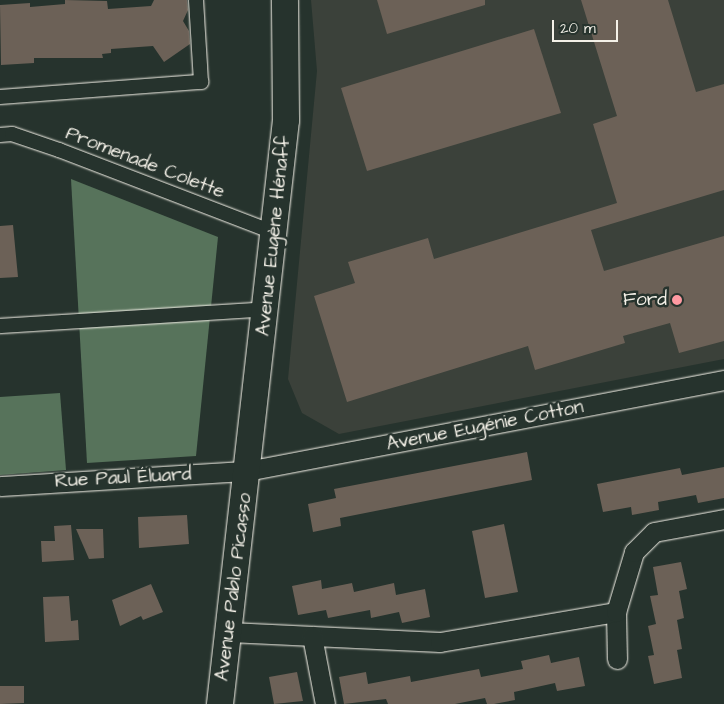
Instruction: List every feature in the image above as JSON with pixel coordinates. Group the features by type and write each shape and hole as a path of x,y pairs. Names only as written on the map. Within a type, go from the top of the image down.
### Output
{"main road":[{"name":"Avenue Eugène Hénaff","path":"247,471 267,308 286,120 285,0"},
{"name":"Avenue Pablo Picasso","path":"220,704 247,471"}],"street":[{"path":"0,97 201,82 196,0"},
{"name":"Promenade Colette","path":"4,133 275,232"},
{"path":"0,326 267,308"},
{"name":"Avenue Eugénie Cotton","path":"247,471 724,380"},
{"name":"Rue Paul Éluard","path":"0,486 247,471"},
{"path":"617,659 616,612 634,552 654,532 724,519"},
{"path":"229,632 440,642 616,612"},
{"path":"312,636 325,704"}],"shaded area":[{"path":"311,0 724,0 724,359 339,434 302,413 288,379 317,71"}],"green space":[{"path":"71,179 218,237 196,456 87,463"},
{"path":"60,393 66,470 0,475 0,397"}],"building":[{"path":"65,0 107,1 108,9 151,6 154,0 187,0 188,10 183,21 189,31 190,44 164,62 153,46 111,49 111,53 102,54 103,58 34,58 34,63 1,65 0,5 30,3 30,7 65,4"},
{"path":"377,0 485,0 485,5 387,34"},
{"path":"581,0 668,0 696,92 724,84 724,190 591,230 604,271 724,236 724,341 679,353 670,323 623,336 625,343 535,370 528,346 347,402 314,296 355,283 348,262 428,238 434,259 617,203 593,124 617,116"},
{"path":"534,29 561,113 367,171 341,88"},
{"path":"13,225 18,277 0,278 0,226"},
{"path":"527,452 532,480 340,518 341,526 313,532 308,504 336,498 334,489"},
{"path":"724,467 724,498 698,503 696,495 658,502 659,510 632,515 631,507 603,512 597,484 680,468 682,475"},
{"path":"187,515 189,544 139,548 138,517"},
{"path":"504,524 518,592 485,598 472,531"},
{"path":"71,525 74,560 42,562 41,541 55,541 54,526"},
{"path":"76,529 103,529 104,558 89,559"},
{"path":"681,562 687,589 679,591 684,618 677,620 682,649 677,650 682,678 654,684 648,656 654,655 648,626 656,624 650,596 658,595 653,567"},
{"path":"321,580 322,589 352,583 354,592 394,583 396,595 425,589 430,617 402,623 399,612 371,618 370,610 328,618 326,610 298,615 292,586"},
{"path":"151,584 163,612 143,620 141,616 120,626 112,600"},
{"path":"69,596 71,621 78,620 79,640 45,642 43,597"},
{"path":"549,655 551,663 579,657 585,686 557,691 555,683 514,692 515,700 494,704 487,704 485,698 455,704 388,704 386,699 344,704 339,677 366,672 368,684 410,676 411,682 479,669 481,677 523,669 521,661"},
{"path":"297,672 303,701 274,704 269,677"},
{"path":"0,686 24,686 24,703 0,704"}],"place":[{"name":"Ford","path":"677,300"}]}
